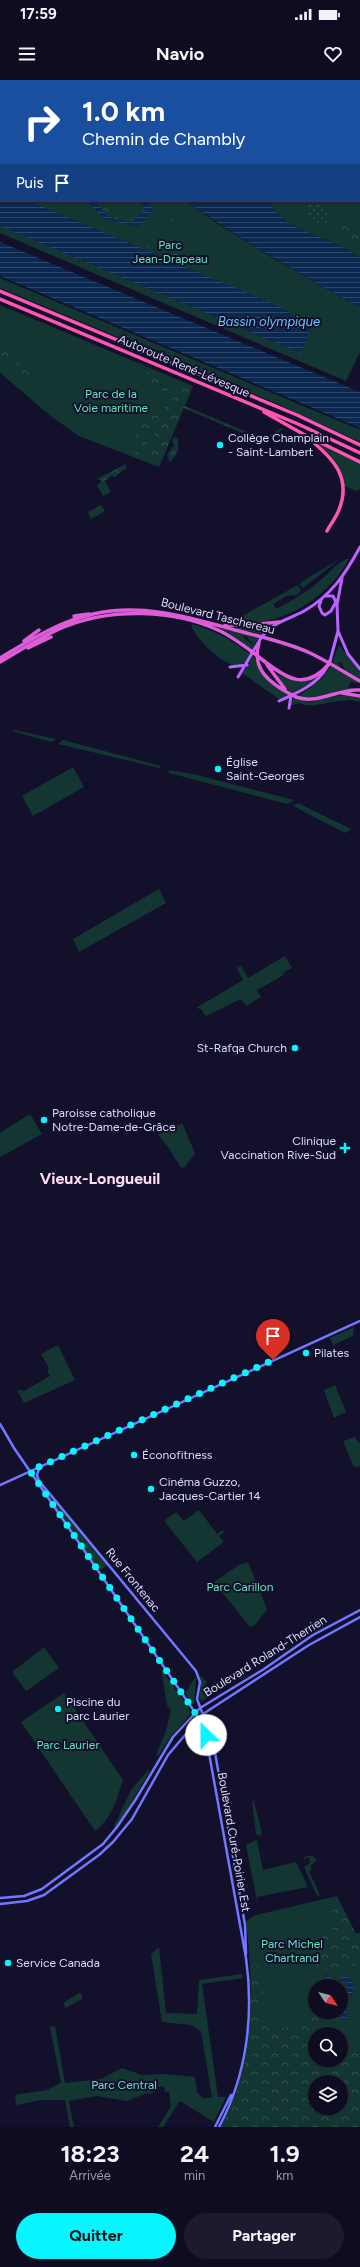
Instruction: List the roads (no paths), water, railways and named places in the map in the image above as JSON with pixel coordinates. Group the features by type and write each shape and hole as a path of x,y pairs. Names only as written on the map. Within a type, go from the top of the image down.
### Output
{"highway":[{"name":"Autoroute René-Lévesque","path":"0,291 292,413 360,445"},
{"name":"Autoroute René-Lévesque","path":"0,299 253,405 360,453"},
{"path":"253,405 303,434 360,462"},
{"path":"303,434 328,454 341,476 342,492 340,505 327,531"},
{"name":"Boulevard Taschereau","path":"0,662 56,626 92,614 141,610 218,624 298,648 360,682"},
{"path":"74,616 83,613 92,614"},
{"name":"Boulevard Taschereau","path":"0,658 63,627 98,617 143,614 185,620 220,631 264,661 291,695 296,697 314,700 348,690 360,690"},
{"path":"218,624 249,626 279,622"},
{"path":"19,649 39,630"},
{"path":"19,649 51,637"},
{"path":"259,643 257,659 262,672 274,684 291,695"},
{"path":"264,661 284,676 298,680 316,675 329,664"},
{"path":"341,693 360,696"}],"main road":[{"path":"239,676 264,634 279,622 304,611 325,596 342,578 360,547"},
{"path":"279,701 315,682 329,664 338,631 337,604 342,578"},
{"path":"325,596 333,595 337,604"},
{"path":"321,599 319,608 324,615 331,611 337,604"},
{"path":"338,631 347,651 360,669"},
{"path":"230,667 246,665"},
{"path":"289,708 291,695"},
{"path":"0,1485 360,1321"},
{"path":"0,1424 30,1471"},
{"path":"39,1481 37,1476 41,1466"},
{"name":"Rue Frontenac","path":"30,1471 196,1671 200,1682 197,1699 200,1708"},
{"name":"Boulevard Curé-Poirier Est","path":"30,1471 195,1712 205,1730 246,1958 250,1992 249,2023 244,2056 234,2091 219,2127"},
{"name":"Boulevard Roland-Therrien","path":"0,1898 24,1896 42,1889 103,1844 117,1827 136,1799 163,1750 181,1726 195,1712 264,1669 313,1635 360,1610"},
{"name":"Boulevard Roland-Therrien","path":"0,1904 27,1901 44,1895 106,1849 134,1816 168,1755 203,1714 309,1645 360,1618"},
{"name":"Boulevard Curé-Poirier Est","path":"200,1708 213,1741 225,1806 246,1936 246,1958"},
{"name":"Boulevard Curé-Poirier Est","path":"215,2127 234,2091"}],"water":[{"name":"Bassin olympique","path":"0,202 31,202 269,302 289,311 288,313 313,323 300,353 0,226"},
{"path":"88,202 96,202 109,217 130,223 145,210 140,202 147,202 153,208 150,215 137,227 104,219"},
{"path":"187,202 269,202 289,223 332,242 360,257 360,308 294,270 207,216"},
{"path":"0,242 360,392 360,428 0,276"},
{"path":"325,1973 333,1979 327,1979 323,1975"},
{"path":"344,1975 347,1975 354,1984 352,1997 348,1995 348,1979 340,1979"}],"place":[{"name":"Collège Champlain - Saint-Lambert","path":"220,445"},
{"name":"Église Saint-Georges","path":"218,769"},
{"name":"St-Rafqa Church","path":"295,1048"},
{"name":"Paroisse catholique Notre-Dame-de-Grâce","path":"44,1120"},
{"name":"Clinique Vaccination Rive-Sud","path":"345,1148"},
{"name":"Pilates","path":"306,1353"},
{"name":"Éconofitness","path":"134,1455"},
{"name":"Cinéma Guzzo, Jacques-Cartier 14","path":"151,1489"},
{"name":"Piscine du parc Laurier","path":"58,1709"},
{"name":"Service Canada","path":"8,1963"}],"district":[{"name":"Vieux-Longueuil","path":"100,1178"}],"park label":[{"name":"Parc Jean-Drapeau","path":"170,252"},
{"name":"Parc de la Voie maritime","path":"111,401"},
{"name":"Parc Carillon","path":"240,1587"},
{"name":"Parc Laurier","path":"68,1745"},
{"name":"Parc Michel Chartrand","path":"292,1951"},
{"name":"Parc Central","path":"124,2085"}]}
